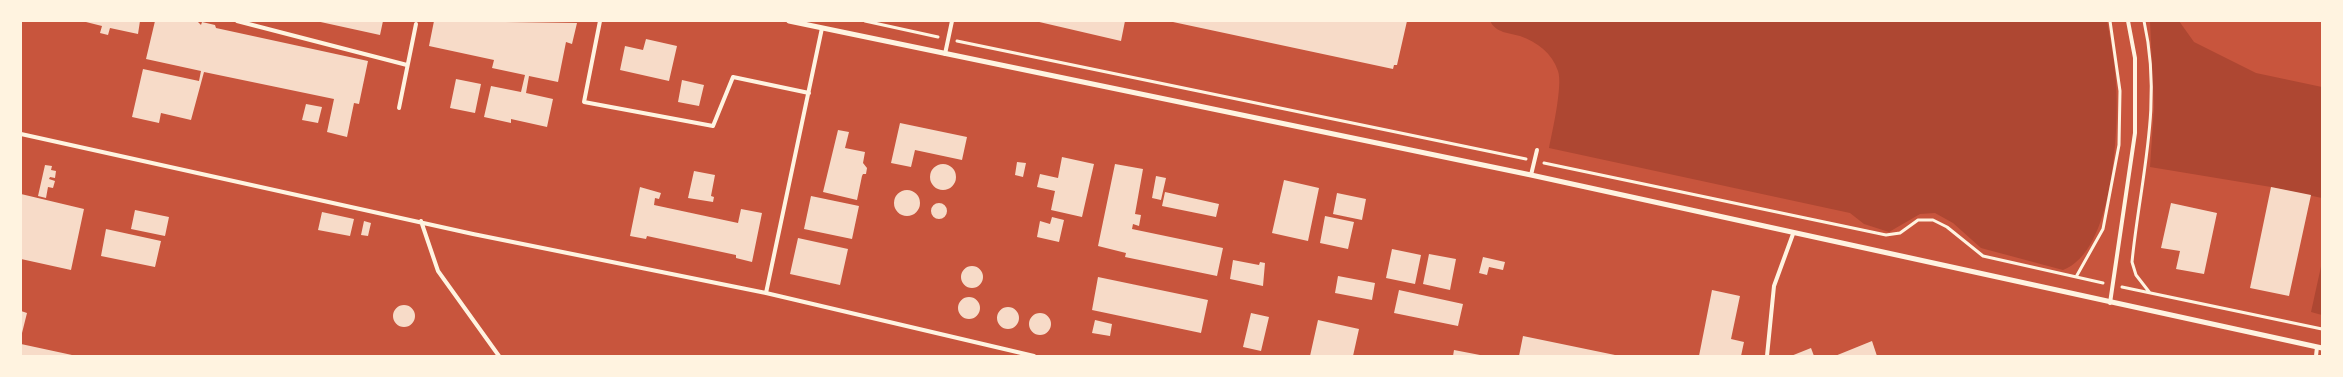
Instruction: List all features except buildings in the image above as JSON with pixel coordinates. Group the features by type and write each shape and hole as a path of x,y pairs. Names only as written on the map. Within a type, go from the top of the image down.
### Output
{"street":[{"path":"790,21 1531,175 1793,234 2320,348"}],"lane":[{"path":"237,21 408,64"},
{"path":"600,21 584,102 713,126 734,77 810,93"},
{"path":"945,54 952,21"},
{"path":"2110,303 2135,133 2135,58 2128,21"},
{"path":"399,108 416,24"},
{"path":"766,293 810,93 822,28"},
{"path":"21,134 421,221 766,293 1034,356"},
{"path":"1531,175 1537,150"},
{"path":"421,221 438,271 499,356"},
{"path":"1767,356 1774,286 1793,234"},
{"path":"2316,356 2320,348"}],"path":[{"path":"865,21 1886,235 1900,233 1918,220 1933,220 1947,227 1983,256 2322,329"},
{"path":"2076,277 2103,229 2119,145 2120,91 2110,21"},
{"path":"2144,21 2150,70 2150,142 2132,262 2136,275 2150,293"}],"shaded area":[{"path":"1490,21 2107,21 2115,69 2117,105 2114,159 2103,216 2093,240 2080,259 2063,270 1981,248 1953,223 1935,213 1920,214 1889,232 1864,224 1850,213 1549,148 1559,87 1558,71 1552,59 1538,45 1520,36 1499,30"},
{"path":"2150,21 2179,21 2194,42 2256,73 2322,87 2322,198 2271,187 2150,167 2154,107"},
{"path":"2322,262 2322,315 2311,312"}]}
